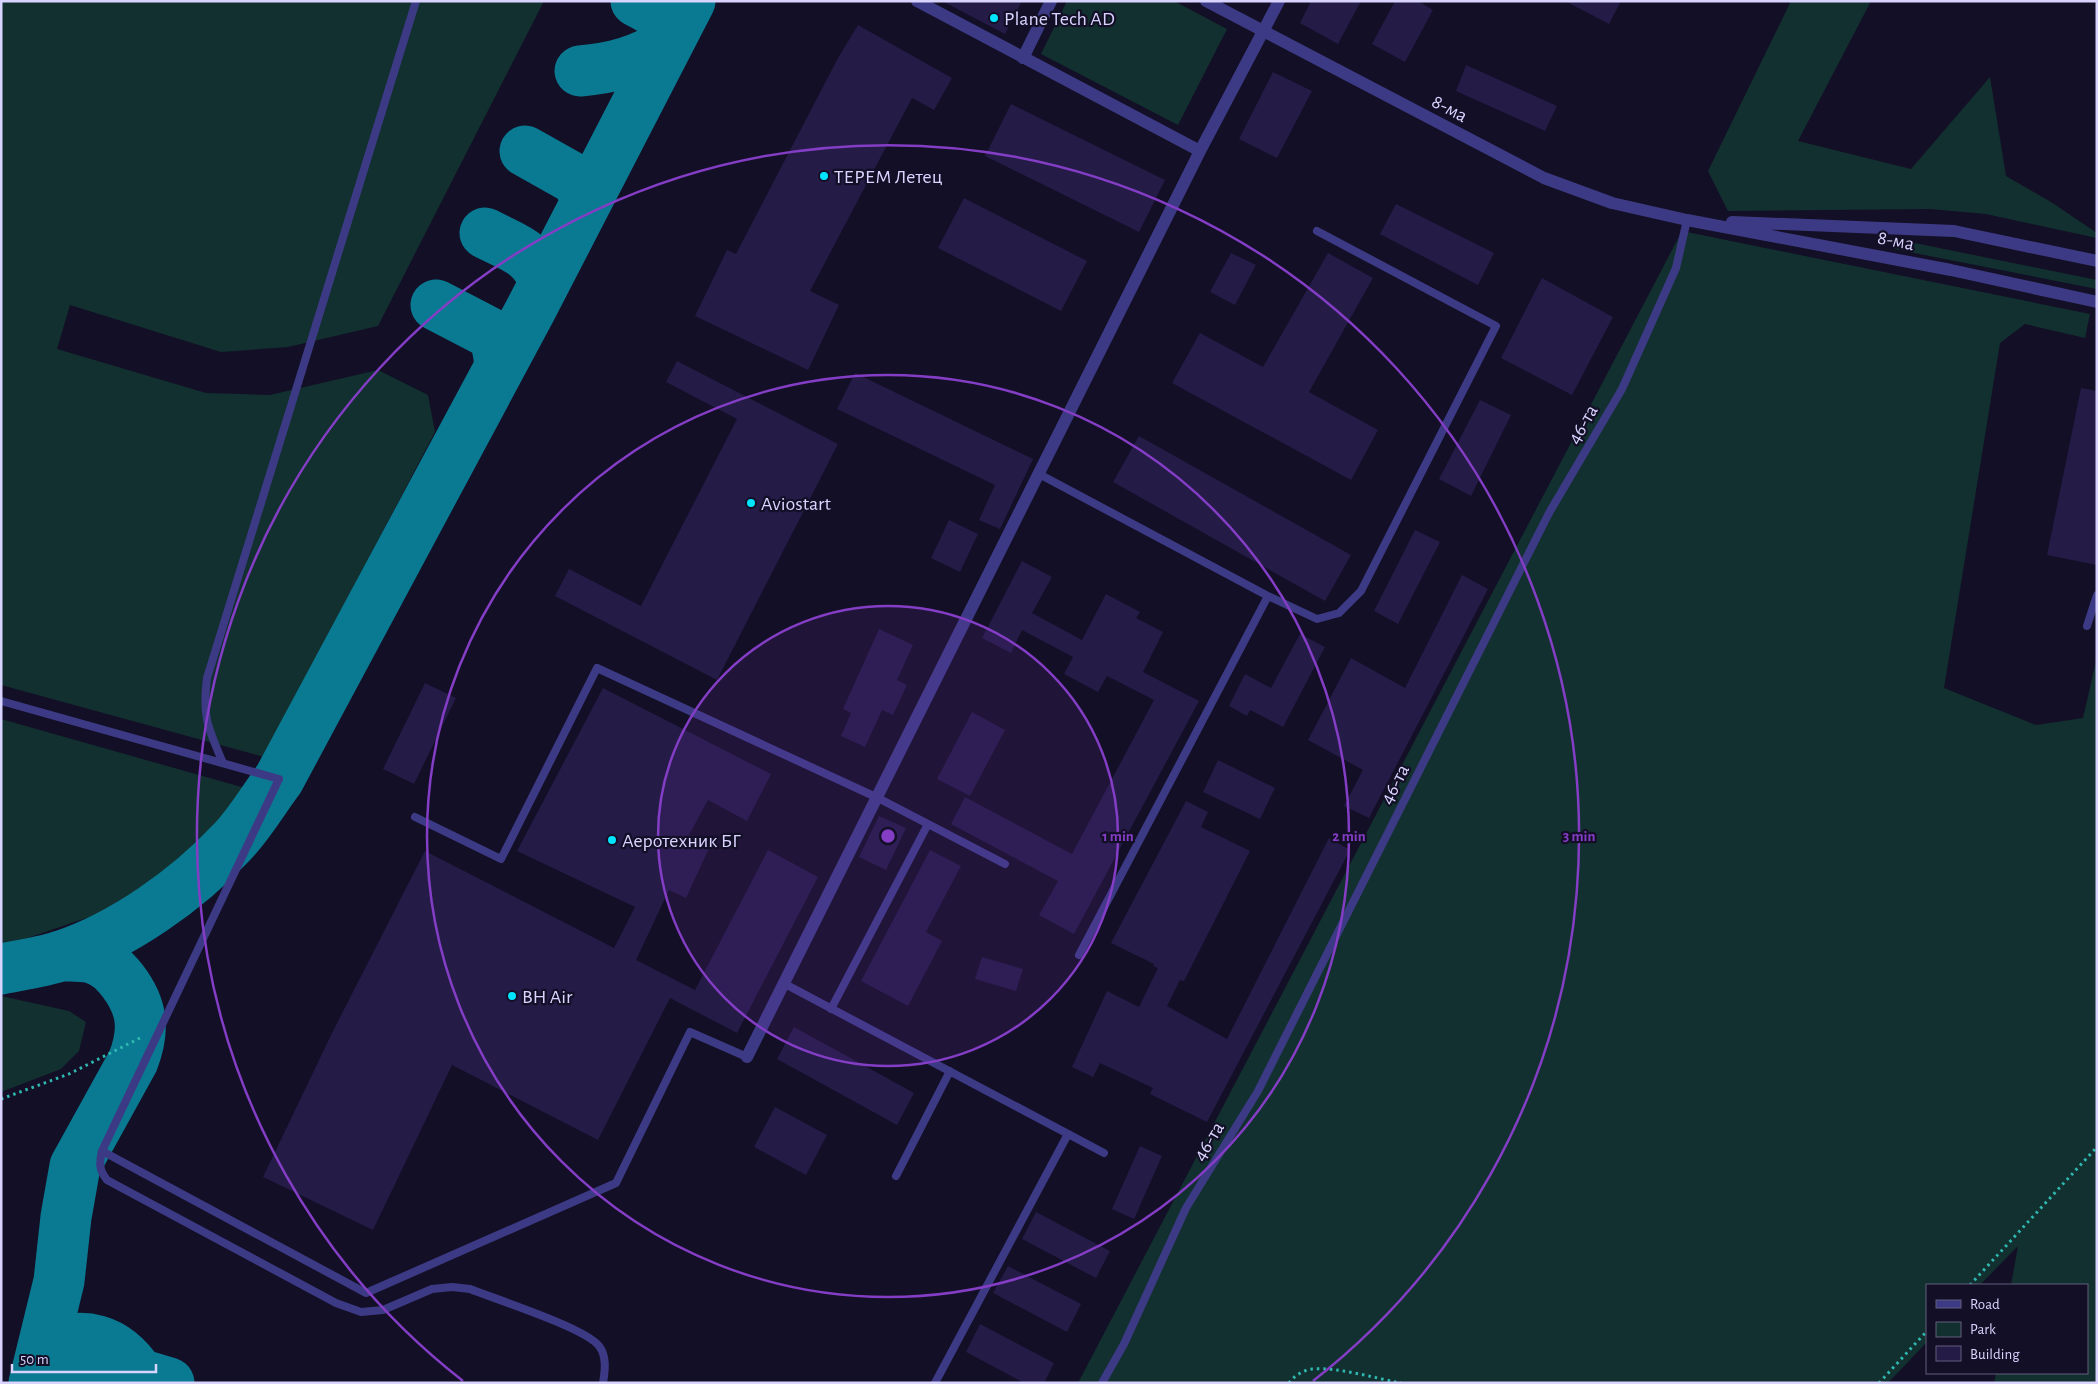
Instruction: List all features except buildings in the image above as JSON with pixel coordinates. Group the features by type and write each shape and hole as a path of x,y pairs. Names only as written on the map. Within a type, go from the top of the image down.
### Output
{"street":[{"path":"917,1 1200,151"},
{"path":"1023,58 1051,1"},
{"name":"8-ма","path":"1206,1 1544,178 1612,203 1687,220 1951,270 2097,302"},
{"path":"747,1057 1200,151 1279,1"},
{"name":"8-ма","path":"1687,220 1954,231 2097,261"}],"lane":[{"path":"223,763 207,724 204,702 207,678 416,1"},
{"name":"46-та","path":"1102,1383 1124,1344 1186,1208 1258,1090 1549,513 1622,389 1676,268 1687,220"},
{"path":"1039,474 1268,596 1317,619 1339,613 1361,591 1496,326 1317,232"},
{"path":"2087,626 2097,595"},
{"path":"1078,955 1268,596"},
{"path":"415,816 501,860 597,668 878,798 1005,864"},
{"path":"1,701 279,779 102,1150 99,1161 100,1172 107,1180 336,1304 361,1312 382,1310 432,1289 452,1287 470,1289 583,1333 599,1346 606,1366 603,1383"},
{"path":"831,1009 928,824"},
{"path":"785,984 1104,1153"},
{"path":"102,1150 366,1293 616,1183 690,1032 747,1057"},
{"path":"896,1176 950,1071"},
{"path":"935,1383 1068,1134"}],"path":[{"path":"1,1099 69,1074 140,1038"},
{"path":"1971,1284 2097,1147"},
{"path":"1879,1383 1926,1332"},
{"path":"1289,1383 1294,1376 1310,1369 1332,1370 1401,1383"}],"green space":[{"path":"1,1 544,1 378,326 288,347 221,352 70,305 57,349 206,393 270,395 378,370 428,395 435,432 264,757 1,685"},
{"path":"1067,1 1174,1 1227,29 1178,125 1041,54"},
{"path":"1791,1 1871,1 1798,141 1911,169 1990,77 2006,176 2051,202 2097,233 2097,238 1986,214 1930,209 1728,211 1708,171"},
{"path":"1682,231 2090,314 2085,338 2025,324 2000,343 1944,688 2036,725 2083,718 2097,657 2097,1383 1994,1383 1996,1374 2088,1374 2088,1284 2011,1284 2018,1246 1981,1284 1926,1284 1926,1343 1888,1383 1078,1383"},
{"path":"1895,239 2097,280 2097,289 1894,249"},
{"path":"1,719 245,788 228,813 161,876 101,913 1,947"},
{"path":"1,996 69,1011 86,1022 79,1051 61,1069 1,1092"}],"taxiway":[{"path":"580,71 626,63 647,55 668,43 668,34 664,21 656,12 636,1"},
{"path":"1,969 61,956 107,937 130,924 174,894 214,861 238,836 250,820 279,779 531,309 690,1"},
{"path":"525,151 573,178 579,183 586,201"},
{"path":"485,233 529,257 535,264 544,284"},
{"path":"436,305 488,332 496,343 500,365"},
{"path":"34,1383 59,1281 66,1217 75,1166 133,1061 137,1050 140,1029 138,1009 129,990 114,970 91,958 60,956"},
{"path":"99,1383 68,1370 44,1347 72,1339 85,1338 98,1341 120,1352 139,1374 169,1383"}],"place":[{"name":"Plane Tech AD","path":"994,18"},
{"name":"ТЕРЕМ Летец","path":"824,176"},
{"name":"Aviostart","path":"751,503"},
{"name":"Аеротехник БГ","path":"612,840"},
{"name":"BH Air","path":"512,996"}]}
